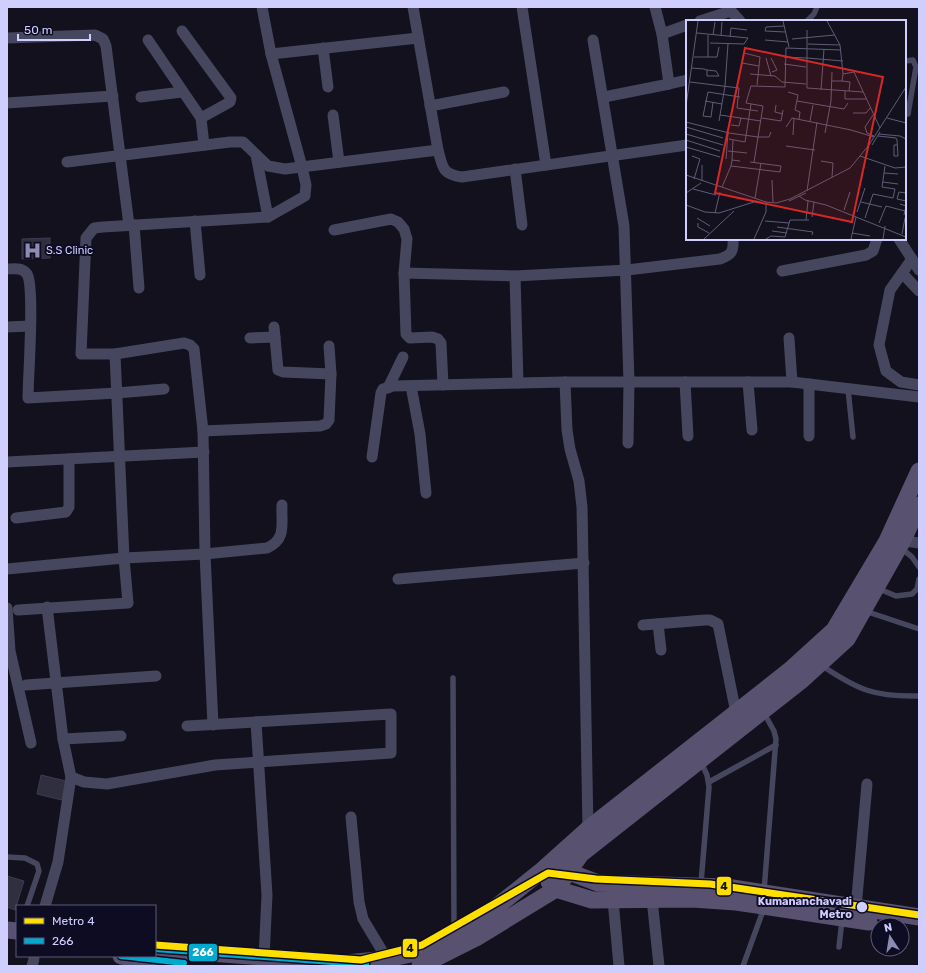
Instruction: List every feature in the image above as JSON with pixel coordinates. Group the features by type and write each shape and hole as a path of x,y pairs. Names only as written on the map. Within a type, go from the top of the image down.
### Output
{"main road":[{"path":"420,966 476,938 556,889 584,852 593,835 736,713 790,670 834,630 902,543 919,471"},
{"path":"156,949 346,965 366,964 411,954 436,945 495,908 557,857 593,835 701,760 820,664 847,639 902,543 919,505"},
{"path":"584,852 584,861 592,881"},
{"path":"557,857 569,872 598,883 726,887 765,900"},
{"path":"540,872 556,889 592,900 765,900 849,913 919,917"},
{"path":"849,913 870,919"},
{"path":"130,957 216,966"}],"street":[{"path":"213,725 205,554 204,452 196,356 194,349 190,345 184,343 115,354 81,354 86,238 94,228 268,217 305,196 306,185 302,167 271,54 262,7"},
{"path":"413,7 438,150 443,170 451,176 462,177 686,145"},
{"path":"522,7 546,165"},
{"path":"656,7 662,34 669,84"},
{"path":"702,20 730,9 739,20"},
{"path":"662,34 686,25"},
{"path":"182,31 231,98 230,102 201,118"},
{"path":"7,38 99,36 103,39 106,46 120,156 140,288"},
{"path":"271,54 418,38"},
{"path":"148,40 201,118 204,145"},
{"path":"593,40 604,97 624,226 627,270 629,382 628,443"},
{"path":"323,48 328,87"},
{"path":"604,97 686,80"},
{"path":"141,97 182,92"},
{"path":"430,106 504,92"},
{"path":"7,103 113,96"},
{"path":"333,115 339,162"},
{"path":"67,162 230,142 243,142 268,166 276,168 302,167 438,150"},
{"path":"256,155 268,217"},
{"path":"515,169 522,225"},
{"path":"334,230 384,220 398,222 404,229 407,240 404,273 406,334 410,338 432,337 438,339 441,343 443,385"},
{"path":"195,221 200,275"},
{"path":"404,273 515,276 627,270 720,259 730,256 734,249 733,240"},
{"path":"782,271 866,256 873,251 877,240"},
{"path":"900,240 919,270"},
{"path":"912,259 890,290 879,345 886,371 901,382 919,385"},
{"path":"7,269 22,270 30,282 28,398 117,393 164,388"},
{"path":"902,273 919,291"},
{"path":"515,276 518,383"},
{"path":"7,327 30,326"},
{"path":"250,338 274,332 278,370 283,372 331,374"},
{"path":"789,338 792,382"},
{"path":"203,431 320,426 326,424 330,420 331,374 329,346"},
{"path":"31,743 10,651 13,609 128,604 124,558 115,354"},
{"path":"388,388 403,357"},
{"path":"565,382 567,430 570,449 579,481 582,507 593,835"},
{"path":"372,457 381,393 383,389 388,388 411,386 565,382 792,382 919,397"},
{"path":"685,382 688,436"},
{"path":"748,382 752,430"},
{"path":"809,384 809,436"},
{"path":"411,386 420,434 426,493"},
{"path":"7,462 204,452"},
{"path":"16,518 66,512 69,507 69,459"},
{"path":"7,569 124,558 205,554 267,548 276,544 281,538 282,505"},
{"path":"398,579 584,563"},
{"path":"45,905 58,862 71,778 64,739 47,607"},
{"path":"643,625 710,620 718,624 736,713"},
{"path":"658,624 661,650"},
{"path":"26,685 156,676"},
{"path":"71,778 84,782 107,784 215,765 391,754 391,714 187,726"},
{"path":"256,722 267,895 264,958"},
{"path":"64,739 121,736"},
{"path":"849,913 867,784"},
{"path":"351,816 359,902 363,919 387,959"},
{"path":"652,899 659,966"},
{"path":"613,900 619,966"}],"lane":[{"path":"808,20 814,14 817,7"},
{"path":"906,60 911,59 915,62 908,114"},
{"path":"848,388 853,437"},
{"path":"902,543 919,567"},
{"path":"876,587 896,596 912,594 917,589 919,579"},
{"path":"863,611 919,629"},
{"path":"820,664 854,686 866,691 892,696 919,696"},
{"path":"452,678 454,933"},
{"path":"743,966 765,900 776,745 774,731 763,711"},
{"path":"709,782 776,745"},
{"path":"701,760 709,782 706,840 701,886"},
{"path":"7,857 25,858 37,864 39,871 27,905"},
{"path":"839,947 849,913"}],"building":[{"path":"50,238 50,258 22,259 22,239"},
{"path":"41,775 66,781 62,800 37,794"},
{"path":"7,876 24,881 15,910 7,907"}],"metro line":[{"name":"4","path":"156,945 361,960 422,945 548,873 596,879 710,884 919,915"}],"transit line":[{"name":"266","path":"156,949 346,963 366,961 366,966"},
{"name":"266","path":"130,957 184,963"}],"place":[{"name":"S.S Clinic","path":"33,250"},
{"name":"Kumananchavadi Metro","path":"862,907"}]}
